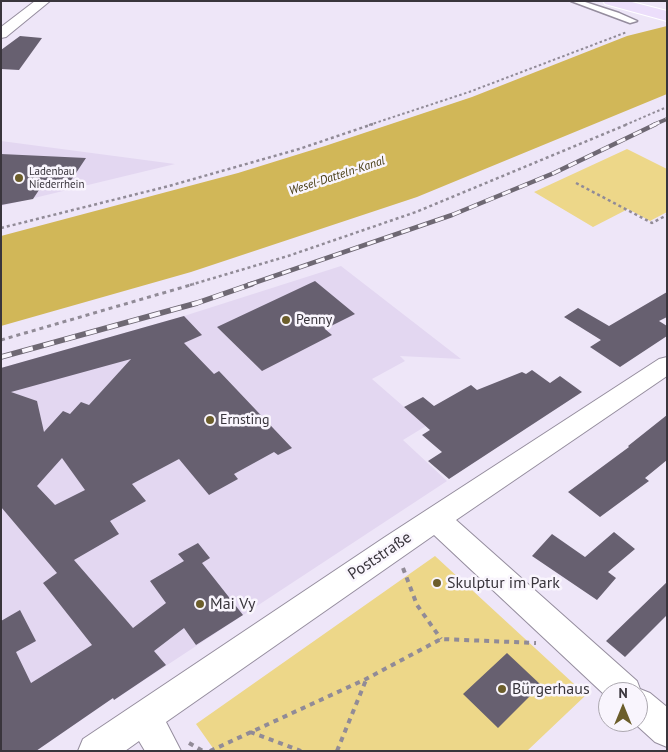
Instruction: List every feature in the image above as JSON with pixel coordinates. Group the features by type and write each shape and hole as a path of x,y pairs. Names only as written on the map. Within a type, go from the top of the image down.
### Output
{"main road":[{"path":"610,1 634,15 661,15"}],"street":[{"path":"1,34 44,1"},
{"name":"Poststraße","path":"95,751 394,546 667,365"},
{"path":"436,518 614,682"},
{"path":"648,713 667,730"},
{"path":"145,718 164,751"}],"lane":[{"path":"574,1 617,14 634,15"}],"path":[{"path":"1,228 169,186 300,149 469,92 632,31"},
{"path":"1,340 75,320 288,256 407,215 578,146 666,108"},
{"path":"576,183 652,223 667,214"},
{"path":"394,546 417,605 441,639"},
{"path":"210,751 366,679 441,639 572,644"},
{"path":"337,751 366,679"},
{"path":"250,732 301,751"}],"shaded area":[{"path":"1,141 175,164 1,206"},
{"path":"627,149 667,169 667,212 650,221 628,209 593,227 534,192"},
{"path":"341,266 461,359 400,356 405,361 372,379 426,426 403,440 447,481 114,700 113,698 36,751 1,751 1,368 184,316"},
{"path":"435,556 586,695 527,751 215,751 196,724"}],"water":[{"name":"Wesel-Datteln-Kanal","path":"667,26 667,94 417,197 191,272 1,326 1,236 238,173 325,146 472,97 627,36"}],"building":[{"path":"20,36 42,38 19,70 1,69 1,50"},
{"path":"1,154 86,158 68,185 52,184 50,187 41,187 33,199 1,205"},
{"name":"Penny","path":"315,281 355,314 325,329 332,335 262,371 217,327"},
{"path":"667,292 667,317 659,321 667,326 667,336 620,367 590,347 601,340 564,317 578,308 609,326"},
{"path":"184,316 202,335 184,343 214,374 219,371 292,448 278,455 274,452 234,474 238,479 209,495 179,459 132,484 146,501 110,521 119,534 74,560 133,628 166,603 150,581 184,561 178,554 198,543 210,558 202,563 243,615 196,645 184,628 154,651 166,665 114,700 113,698 36,751 1,751 1,621 20,610 36,641 16,652 31,683 92,645 43,583 57,573 1,507 1,368","holes":["131,359 89,405 81,402 70,414 63,411 44,432 37,401 11,392","62,458 85,490 55,505 37,486"]},
{"path":"532,370 550,383 560,376 582,392 449,479 428,461 442,452 422,435 430,430 404,407 423,397 434,406 471,385 477,390 522,372 526,374"},
{"path":"667,415 667,460 645,478 649,481 600,517 568,492 629,447"},
{"path":"614,532 635,549 608,572 616,578 597,600 532,556 552,534 585,557"},
{"path":"667,582 667,615 625,657 606,641"},
{"name":"Bürgerhaus","path":"507,653 541,685 498,728 463,694"}],"railway":[{"path":"653,125 667,119"},
{"path":"248,285 452,215 554,173 656,124"},
{"path":"1,357 197,303 252,284"}],"place":[{"name":"Ladenbau Niederrhein","path":"19,178"},
{"name":"Penny","path":"286,320"},
{"name":"Ernsting","path":"210,420"},
{"name":"Skulptur im Park","path":"437,583"},
{"name":"Mai Vy","path":"200,604"},
{"name":"Bürgerhaus","path":"502,689"}]}
